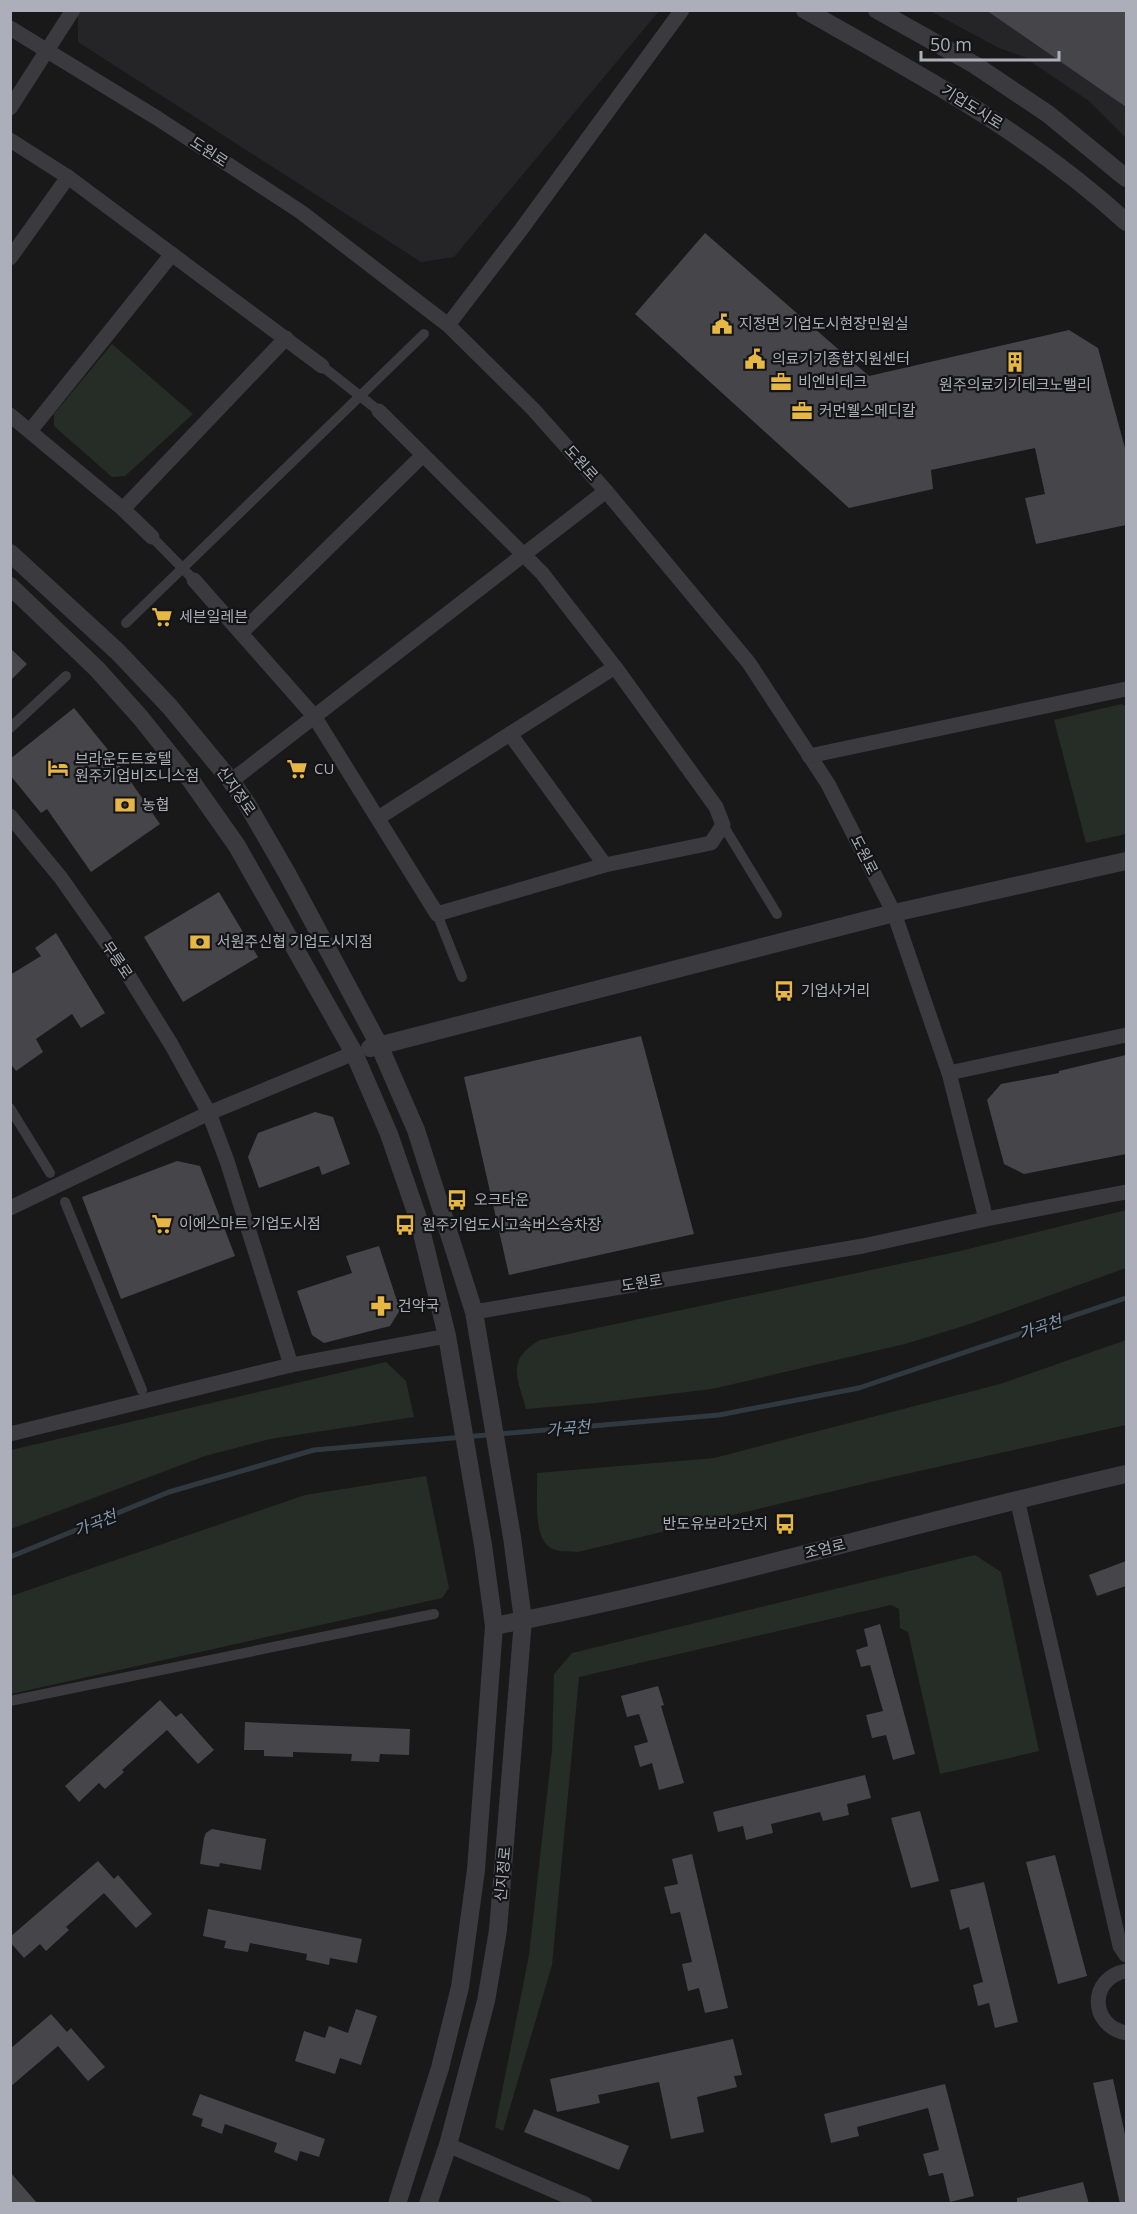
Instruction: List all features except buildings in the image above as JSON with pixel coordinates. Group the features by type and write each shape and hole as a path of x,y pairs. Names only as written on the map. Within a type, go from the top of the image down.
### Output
{"street":[{"path":"10,108 73,10"},
{"path":"448,325 682,10"},
{"name":"기업도시로","path":"805,10 963,100 1047,155 1126,222"},
{"path":"878,10 975,65 1048,114 1126,178"},
{"name":"도원로","path":"10,28 157,118 301,213 448,325 533,409 606,491 749,663 828,784 894,913 949,1073 986,1219"},
{"path":"10,140 69,177 286,338 379,411 525,555 542,573 615,667 716,807 723,825 777,914"},
{"path":"10,258 69,177"},
{"path":"30,431 172,254"},
{"path":"126,623 424,334"},
{"path":"123,509 286,338"},
{"path":"10,415 123,509 152,537 194,580 314,716 437,914 462,977"},
{"path":"241,633 423,455"},
{"path":"231,781 606,491"},
{"name":"신지정로","path":"10,553 118,652 170,707 247,804 288,875 379,1045 416,1130 474,1312 512,1537 523,1620 498,1930 486,2001 448,2145 428,2204"},
{"name":"신지정로","path":"10,586 97,669 140,717 192,782 237,846 354,1053 389,1134 419,1221 447,1336 483,1545 494,1626 476,1870 460,1987 440,2068 397,2204"},
{"path":"378,818 615,667"},
{"path":"10,728 66,676"},
{"path":"809,756 1126,689"},
{"path":"510,734 605,865"},
{"name":"무릉로","path":"10,816 61,878 120,962 171,1044 209,1113 227,1161 291,1365"},
{"path":"437,914 605,865 711,843 723,825"},
{"path":"10,1208 209,1113 354,1053 379,1045 894,913 1126,861"},
{"path":"949,1073 1126,1035"},
{"path":"10,1108 50,1173"},
{"name":"도원로","path":"474,1312 863,1246 1126,1192"},
{"path":"65,1202 142,1389"},
{"path":"10,1434 291,1365 447,1336"},
{"name":"조엄로","path":"494,1626 817,1551 1017,1499 1126,1474"},
{"path":"1017,1499 1123,1950 1102,1986 1098,1996 1098,2007 1109,2026 1126,2033"},
{"path":"10,1701 434,1614"},
{"path":"1109,1977 1126,1971"},
{"path":"418,2134 585,2204"}],"shaded area":[{"path":"78,11 659,11 454,257 421,262 78,42"},
{"path":"930,11 1126,11 1126,138 1089,101 1024,57 999,48"},
{"path":"112,344 193,414 125,476 112,477 54,426 54,414"},
{"path":"1121,704 1126,706 1126,834 1086,843 1054,720"},
{"path":"1126,1210 1126,1268 970,1324 905,1344 712,1389 526,1409 518,1378 518,1362 529,1347 540,1340 956,1252"},
{"path":"1126,1340 1126,1425 888,1478 578,1552 550,1548 540,1531 537,1511 537,1473 714,1458 1000,1384"},
{"path":"386,1362 406,1381 414,1417 270,1439 205,1456 11,1529 11,1450"},
{"path":"426,1476 449,1588 442,1598 11,1694 11,1596 305,1495"},
{"path":"975,1555 1001,1572 1039,1751 940,1774 908,1632 900,1628 899,1609 891,1605 579,1677 552,1965 503,2131 495,2127 529,1955 552,1750 554,1674 572,1653"}],"waterway":[{"name":"가곡천","path":"10,1557 169,1492 314,1450 719,1415 859,1388 1126,1298"}],"place":[{"name":"지정면 기업도시현장민원실","path":"722,324"},
{"name":"의료기기종합지원센터","path":"755,359"},
{"name":"원주의료기기테크노밸리","path":"1015,362"},
{"name":"비엔비테크","path":"781,382"},
{"name":"커먼웰스메디칼","path":"802,411"},
{"name":"세븐일레븐","path":"162,617"},
{"name":"브라운도트호텔 원주기업비즈니스점","path":"58,768"},
{"name":"CU","path":"297,769"},
{"name":"농협","path":"125,805"},
{"name":"서원주신협 기업도시지점","path":"200,942"},
{"name":"기업사거리","path":"784,991"},
{"name":"오크타운","path":"457,1200"},
{"name":"이에스마트 기업도시점","path":"162,1224"},
{"name":"원주기업도시고속버스승차장","path":"405,1225"},
{"name":"건약국","path":"381,1306"},
{"name":"반도유보라2단지","path":"785,1524"}]}
